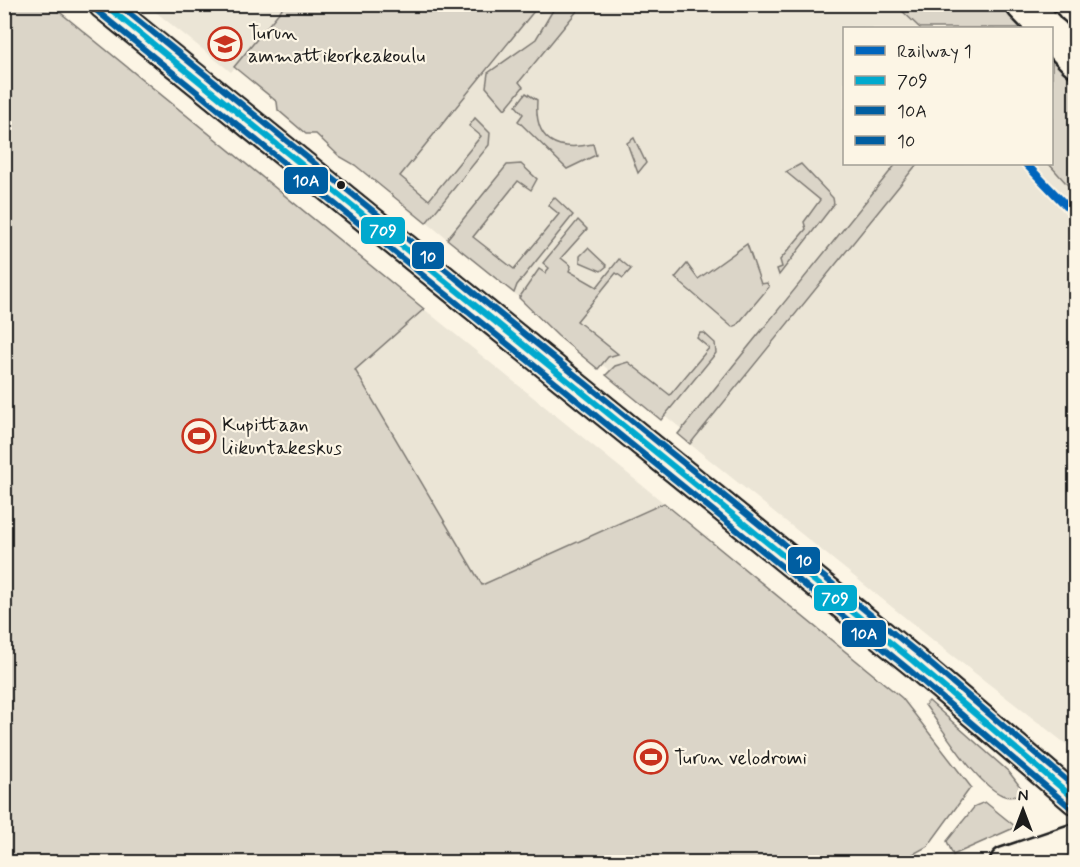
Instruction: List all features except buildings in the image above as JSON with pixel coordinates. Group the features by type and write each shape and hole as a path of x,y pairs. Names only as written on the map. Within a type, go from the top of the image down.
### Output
{"highway":[{"path":"1023,4 1045,27"},
{"path":"1053,35 1076,59"}],"street":[{"path":"103,4 912,661 1076,800"},
{"path":"1005,862 1076,838"}],"shaded area":[{"name":"Kupittaan liikuntakeskus","path":"5,4 51,5 424,309 355,370 482,585 664,503 902,698 971,787 928,846 899,862 5,862"},
{"name":"Turun ammattikorkeakoulu","path":"147,5 285,5 231,72"},
{"path":"285,5 539,5 400,176 429,200 481,136 469,126 475,118 490,133 489,145 426,223 355,165 339,156 316,134 306,134 278,110 277,102 234,67"},
{"path":"539,5 896,5 919,27 843,27 843,165 1050,165 1075,193 1075,751 949,653 690,444 694,439 388,191"},
{"path":"556,5 582,5 519,82 523,87 505,109 486,87 488,73 536,39"},
{"path":"896,5 1000,5 1022,27 919,27"},
{"path":"1053,60 1075,84 1075,193 1050,165 1053,165"},
{"path":"526,93 537,100 539,125 550,140 568,146 593,144 596,155 567,169 518,121 523,114 516,106"},
{"path":"634,138 646,163 638,173 627,143"},
{"path":"521,164 537,179 531,190 518,181 473,237 514,269 559,214 548,205 554,197 573,215 517,285 514,293 447,239 507,165"},
{"path":"801,164 833,198 834,204 779,275 777,269 782,267 780,260 806,229 804,222 820,200 786,172"},
{"path":"895,165 916,165 690,444 678,434"},
{"path":"578,220 587,229 561,258 571,266 569,271 597,287 619,259 631,269 623,278 616,273 577,321 618,354 608,357 598,369 558,336 519,298 539,269 545,273 549,268 543,263"},
{"path":"747,244 761,284 767,283 769,287 737,325 732,327 675,278 687,264 698,279"},
{"path":"588,248 607,266 601,271 580,262 580,256"},
{"path":"424,309 664,503 482,585 355,370"},
{"path":"700,333 704,333 715,343 716,353 661,420 606,375 615,366 628,362 670,395 709,348 697,338"},
{"path":"929,701 1009,772 1025,793 1008,797 991,788 981,779 925,705"},
{"path":"985,802 1016,827 953,855 947,841 975,806"}],"rail line":[{"name":"1","path":"1027,165 1076,216"}],"transit line":[{"name":"709","path":"104,4 913,661 1076,800"},
{"name":"10","path":"118,4 919,654 1076,788"},
{"name":"10A","path":"97,11 907,668 1070,807"}],"place":[{"name":"Turun ammattikorkeakoulu","path":"225,44"},
{"name":"Kupittaan liikuntakeskus","path":"199,436"},
{"name":"Turun velodromi","path":"651,757"}]}
